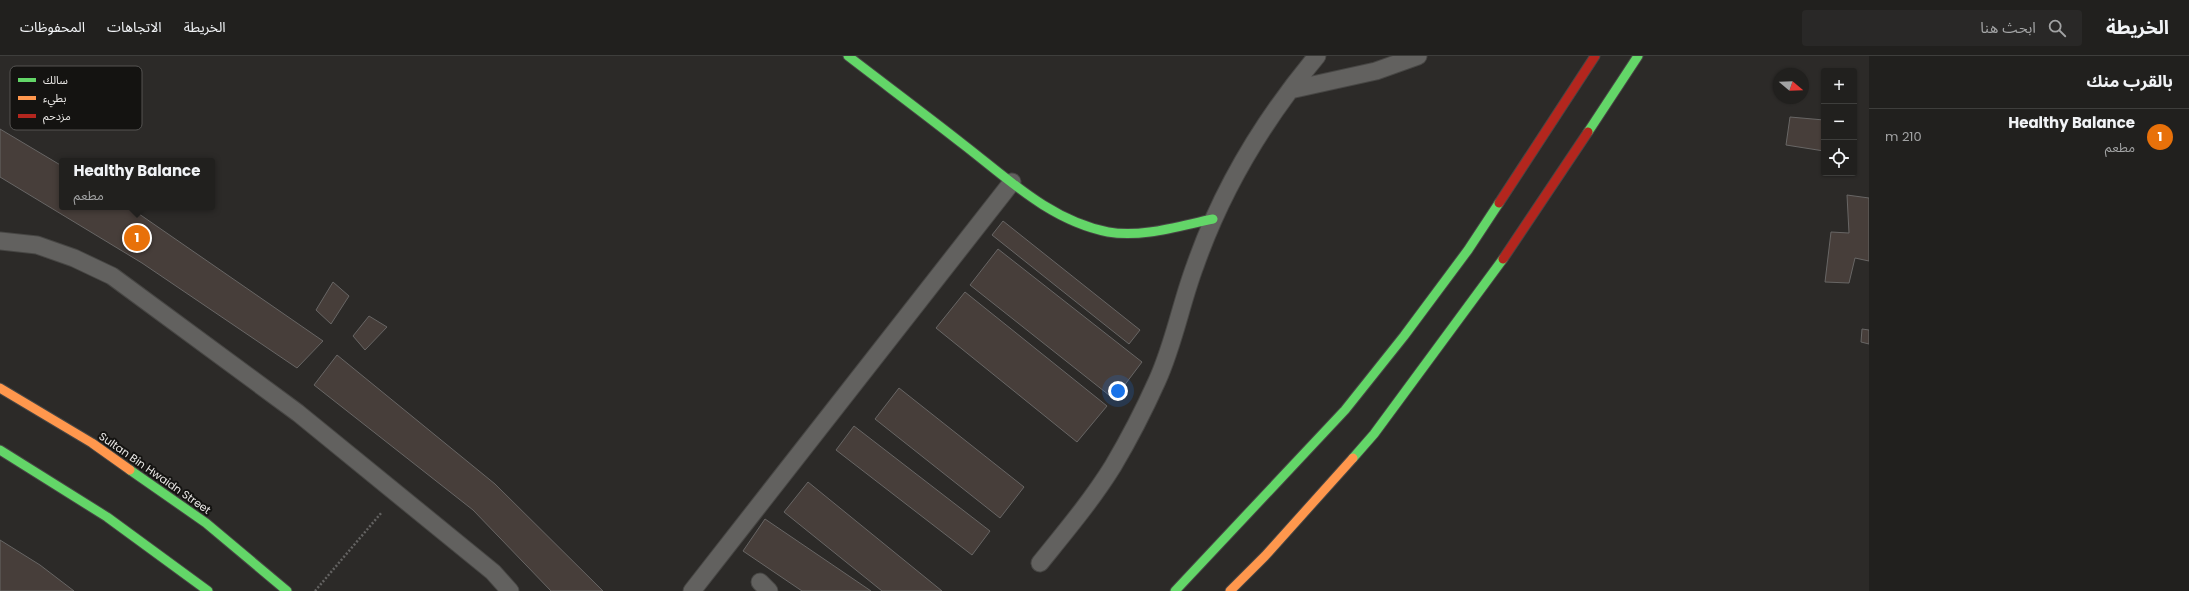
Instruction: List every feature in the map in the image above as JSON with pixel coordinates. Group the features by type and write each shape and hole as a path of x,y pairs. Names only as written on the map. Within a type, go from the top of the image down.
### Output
{"main road":[{"path":"848,56 1012,182 1054,212 1080,224 1109,232 1138,233 1214,219"},
{"path":"1175,591 1345,410 1404,336 1468,250 1595,56"},
{"path":"1230,591 1265,556 1374,434 1496,270 1638,56"},
{"name":"Sultan Bin Hwaidn Street","path":"0,388 92,443 206,523 287,591"},
{"path":"0,450 56,483 167,557 208,591"}],"lane":[{"path":"1040,563 1112,467 1134,429 1158,379 1194,266 1214,219 1239,168 1261,131 1290,90 1317,56"},
{"path":"1290,90 1376,71 1418,56"},
{"path":"692,591 1012,182"},
{"path":"0,241 37,245 74,258 112,276 298,413 493,572 510,591"}],"path":[{"path":"315,591 397,494"}],"building":[{"path":"1790,117 1821,120 1821,151 1786,145"},
{"path":"0,129 59,164 59,210 133,210 323,341 297,368 142,263 0,177"},
{"path":"1847,195 1869,198 1869,261 1855,258 1849,283 1825,282 1831,232 1849,233"},
{"path":"1003,221 1140,330 1129,344 992,235"},
{"path":"998,249 1142,362 1114,399 970,285"},
{"path":"333,282 349,296 331,324 316,310"},
{"path":"965,292 1107,406 1077,442 936,328"},
{"path":"369,316 387,327 365,350 353,336"},
{"path":"1862,329 1869,330 1869,344 1861,342"},
{"path":"337,355 495,484 603,591 551,591 473,510 314,385"},
{"path":"899,388 1024,487 1000,518 875,419"},
{"path":"854,426 990,531 972,555 836,450"},
{"path":"808,482 942,591 882,591 784,512"},
{"path":"765,519 871,591 802,591 743,551"},
{"path":"0,540 40,565 74,591 0,591"}],"traffic: fast":[{"path":"848,56 1014,185 1049,209 1068,219 1108,232 1121,233 1147,232 1213,219"},
{"path":"1588,132 1638,56"},
{"path":"1175,591 1345,410 1404,336 1468,250 1499,203"},
{"path":"1353,458 1374,434 1503,259"},
{"path":"0,450 107,517 208,591"},
{"path":"130,470 206,523 287,591"}],"traffic: slow":[{"path":"0,388 92,443 130,470"},
{"path":"1230,591 1265,556 1353,458"}],"traffic: jam":[{"path":"1499,203 1595,56"},
{"path":"1503,259 1588,132"}],"place":[{"name":"Healthy Balance","path":"137,238"}]}
